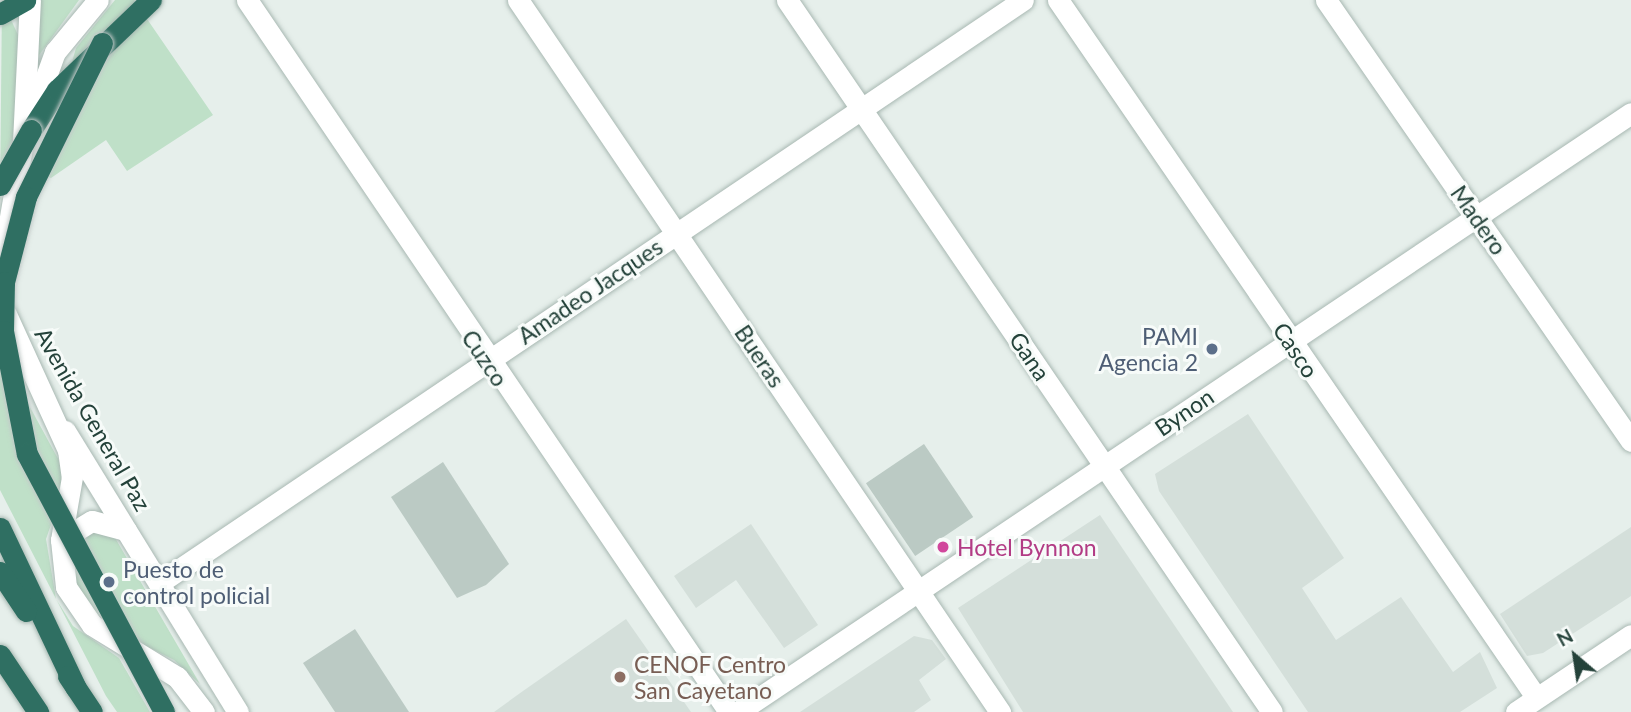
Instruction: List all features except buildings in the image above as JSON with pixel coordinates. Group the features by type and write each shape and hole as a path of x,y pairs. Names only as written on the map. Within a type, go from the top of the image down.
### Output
{"highway":[{"path":"0,14 28,0"},
{"path":"0,185 57,90 102,43 151,0"},
{"path":"102,43 26,197 5,282 3,331 27,454 164,712"},
{"path":"0,528 76,688"},
{"path":"0,572 92,712"},
{"path":"0,655 38,712"}],"street":[{"name":"Avenida General Paz","path":"28,0 23,142 0,274 6,317 53,411 239,712"},
{"path":"23,142 55,52 98,0"},
{"name":"Cuzco","path":"247,0 487,361 729,712"},
{"name":"Bueras","path":"517,0 1000,712"},
{"name":"Gana","path":"787,0 1272,712"},
{"name":"Amadeo Jacques","path":"159,583 1023,0"},
{"name":"Casco","path":"1058,0 1536,698"},
{"name":"Madero","path":"1326,0 1631,441"},
{"name":"Bynon","path":"738,712 1631,113"},
{"path":"53,411 72,477 61,540 66,587 82,614 177,677 204,712"},
{"path":"61,540 92,521 126,530"},
{"path":"1516,712 1631,635"}],"shaded area":[{"path":"1248,414 1344,558 1302,588 1336,640 1401,597 1453,672 1480,652 1497,688 1460,712 1308,712 1159,491 1155,474"},
{"path":"1100,515 1233,712 1023,712 958,608"},
{"path":"751,524 818,625 784,648 736,580 696,608 674,576"},
{"path":"1631,527 1631,596 1543,653 1527,656 1500,614"},
{"path":"626,619 691,712 494,712 523,691"},
{"path":"914,636 932,640 946,659 919,680 931,700 914,712 800,712"}],"green space":[{"path":"2,0 18,35 15,146 0,201"},
{"path":"40,0 79,0 37,58"},
{"path":"115,0 134,0 213,115 127,171 106,140 51,178 40,174 76,48"},
{"path":"0,352 62,466 61,496 46,539 56,599 0,490"},
{"path":"95,529 114,536 200,684 174,660 102,624 76,585 72,563 80,536"},
{"path":"56,600 73,626 119,658 150,712 117,712"}],"place":[{"name":"PAMI Agencia 2","path":"1212,349"},
{"name":"Hotel Bynnon","path":"943,547"},
{"name":"Puesto de control policial","path":"109,582"},
{"name":"CENOF Centro San Cayetano","path":"620,677"}]}
